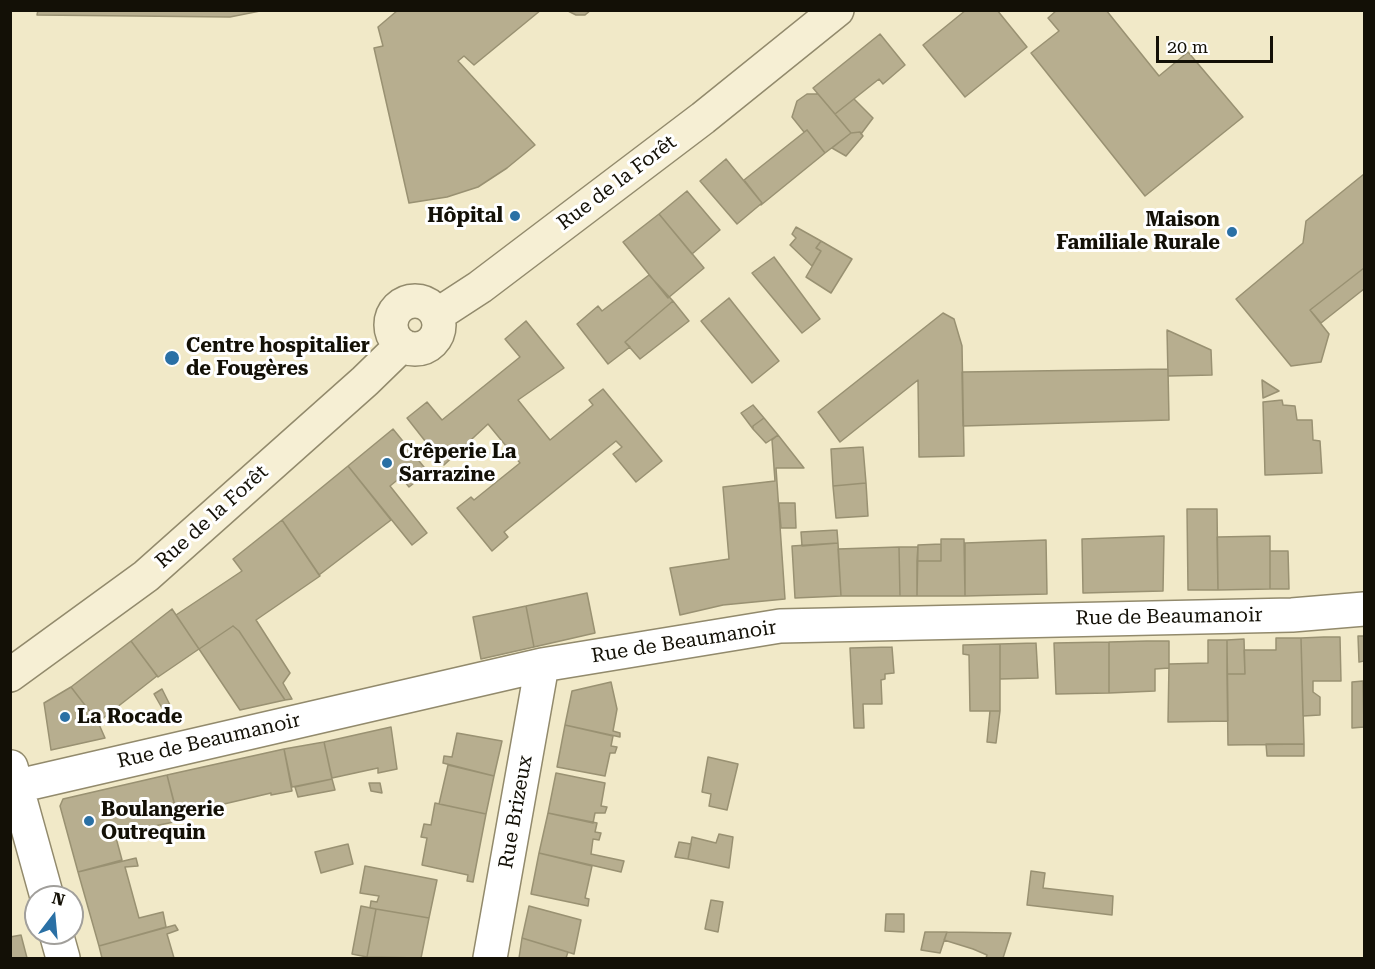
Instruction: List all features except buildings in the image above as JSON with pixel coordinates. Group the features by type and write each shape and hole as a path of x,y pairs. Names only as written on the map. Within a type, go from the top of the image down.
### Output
{"main road":[{"name":"Rue de la Forêt","path":"10,675 146,576 365,381 402,345 412,349 431,344 437,335 439,325 437,315 480,287 794,46 837,10"}],"street":[{"name":"Rue de Beaumanoir","path":"14,776 542,665 780,626 1292,615 1365,609"},
{"name":"Rue Brizeux","path":"490,958 542,665"},
{"path":"14,776 44,885"}],"place":[{"name":"Hôpital","path":"515,216"},
{"name":"Maison Familiale Rurale","path":"1232,232"},
{"name":"Centre hospitalier de Fougères","path":"172,358"},
{"name":"Crêperie La Sarrazine","path":"387,463"},
{"name":"La Rocade","path":"65,717"},
{"name":"Boulangerie Outrequin","path":"89,821"}]}
